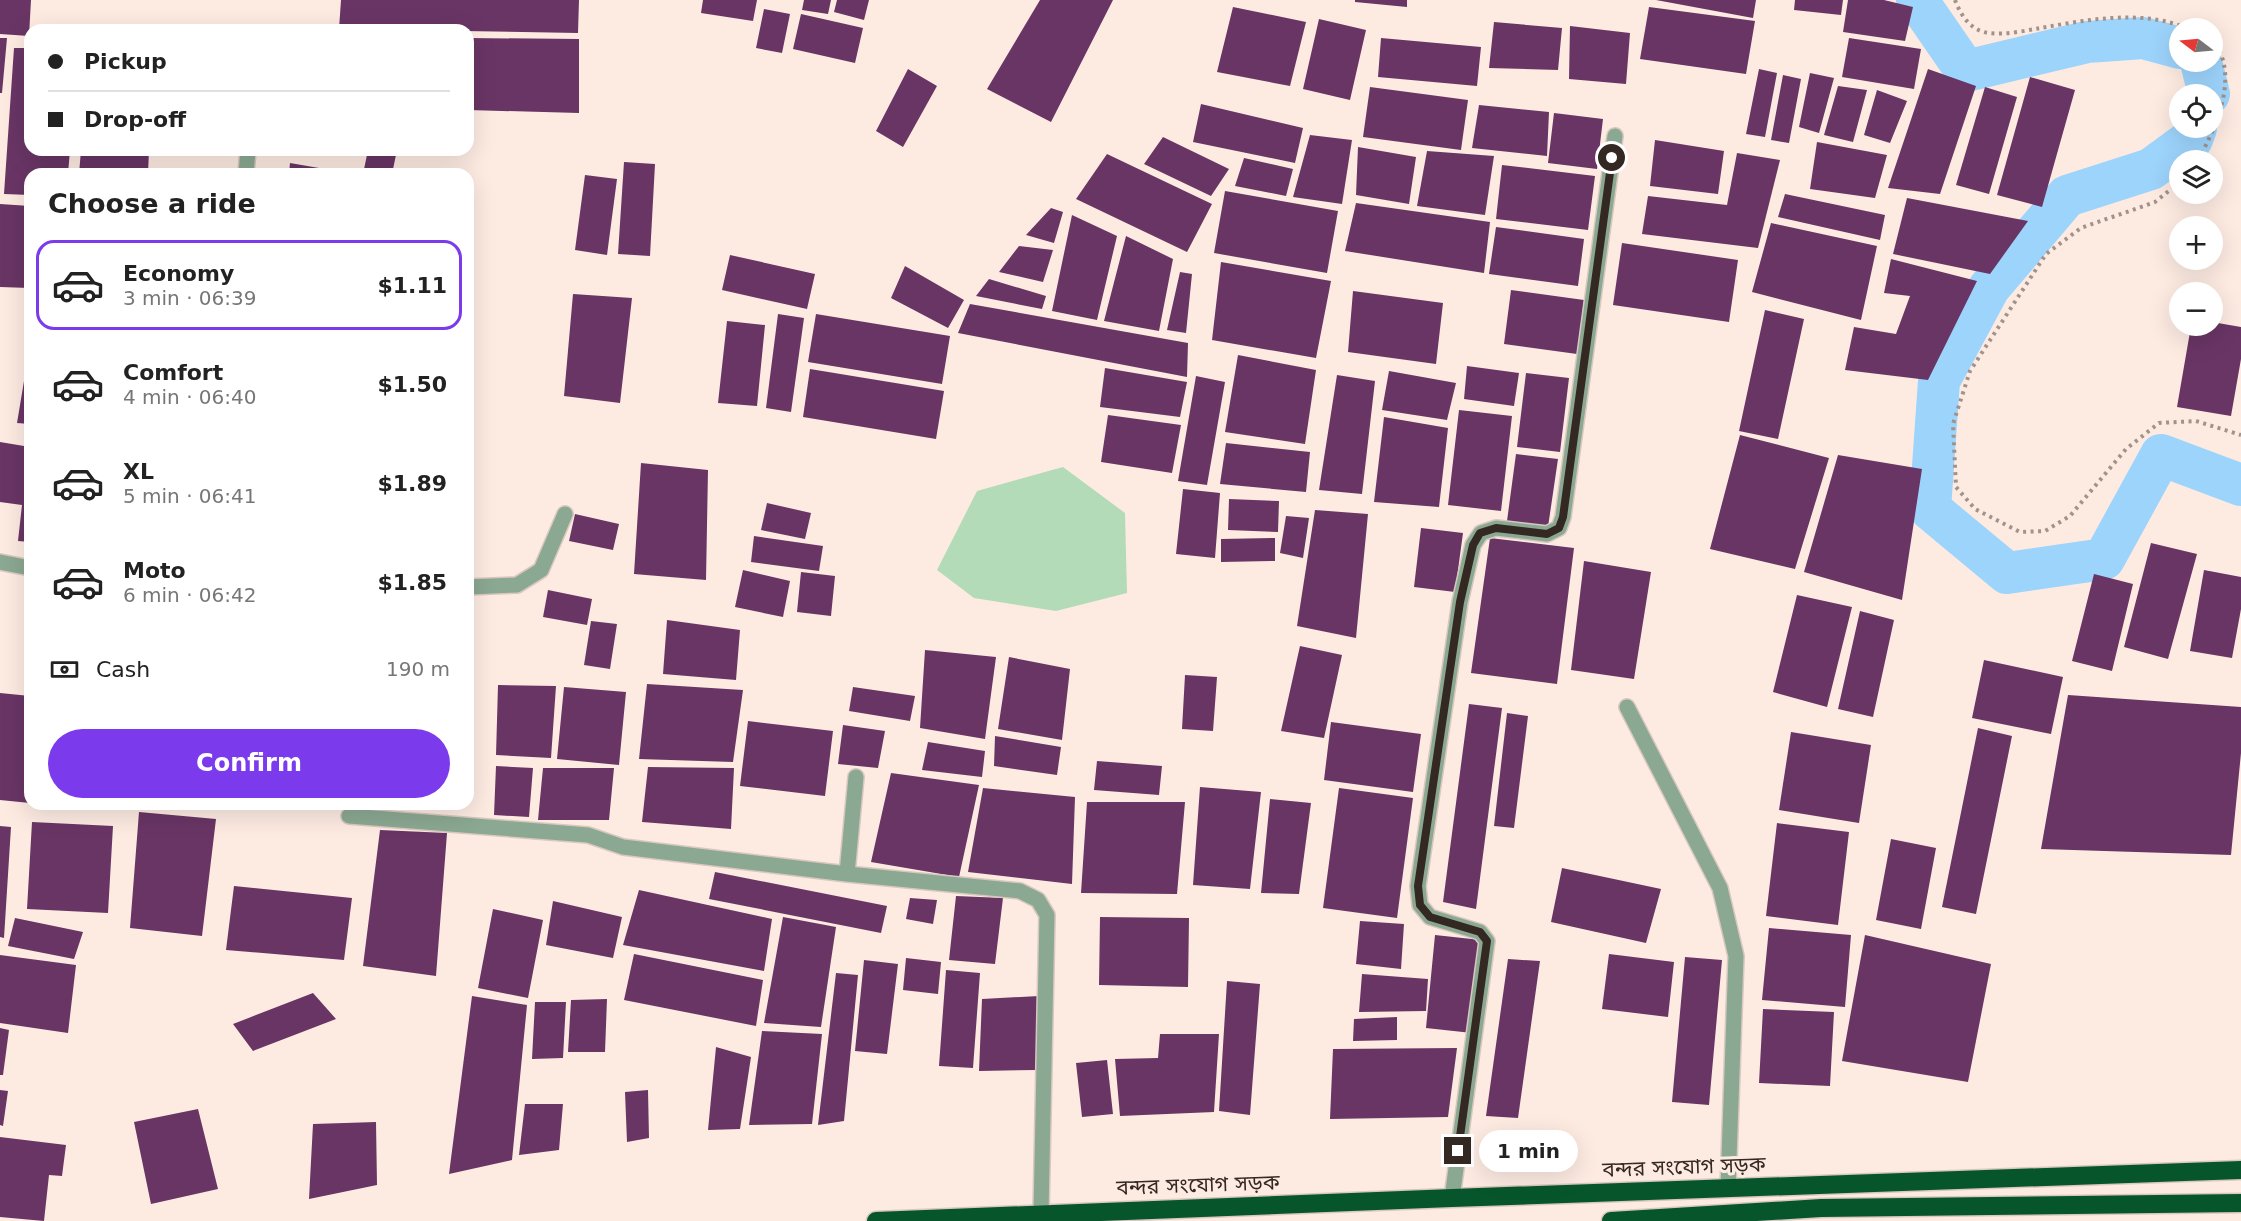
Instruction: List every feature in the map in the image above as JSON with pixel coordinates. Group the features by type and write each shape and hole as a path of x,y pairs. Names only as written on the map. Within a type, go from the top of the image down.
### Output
{"highway":[{"name":"বন্দর সংযোগ সড়ক","path":"876,1221 2241,1170"},
{"path":"1611,1221 1821,1208 2241,1203"}],"street":[{"path":"1452,1198 1487,941 1480,932 1430,917 1420,905 1418,886 1460,602 1473,545 1480,533 1496,528 1547,534 1559,528 1563,517 1615,136"},
{"path":"474,587 517,585 541,570 565,514"},
{"path":"0,562 24,567"},
{"path":"1627,707 1720,888 1736,956 1728,1188"},
{"path":"847,874 856,777"},
{"path":"349,816 588,835 623,847 847,874 1020,891 1038,900 1047,915 1041,1214"}],"path":[{"path":"1955,0 1969,25 1988,33 2016,32 2105,17 2169,22"},
{"path":"2204,150 2212,136 2224,99 2223,65"},
{"path":"2169,191 2155,202 2081,228 2046,254 1970,371 1953,424 1956,486 1975,509 2020,532 2045,531 2070,516 2126,449 2159,423 2196,422 2241,435"}],"green space":[{"path":"1063,467 1125,513 1127,593 1056,611 974,598 937,570 977,491"}],"building":[{"path":"0,0 31,0 30,24 24,24 24,36 0,34"},
{"path":"341,0 579,0 578,33 474,31 474,24 339,24"},
{"path":"703,0 757,0 753,21 701,13"},
{"path":"804,0 831,0 828,14 802,10"},
{"path":"837,0 869,0 864,20 834,12"},
{"path":"1040,0 1113,0 1051,122 987,89"},
{"path":"1355,0 1407,0 1407,7 1355,2"},
{"path":"1656,0 1756,0 1753,18"},
{"path":"1795,0 1843,0 1841,15 1794,10"},
{"path":"1848,0 1884,0 1913,7 1905,41 1843,32"},
{"path":"1233,7 1306,22 1290,86 1217,72"},
{"path":"1649,7 1755,21 1746,74 1640,59"},
{"path":"764,9 790,14 782,53 756,48"},
{"path":"801,14 863,28 855,63 793,49"},
{"path":"1319,19 1366,30 1350,100 1303,89"},
{"path":"1494,22 1562,28 1558,70 1489,68"},
{"path":"1570,26 1630,33 1626,84 1569,79"},
{"path":"0,38 7,38 2,93 0,93"},
{"path":"474,38 579,39 579,113 474,110"},
{"path":"1381,38 1481,47 1477,86 1378,77"},
{"path":"1849,38 1921,49 1914,89 1842,77"},
{"path":"14,48 24,48 24,156 70,156 68,168 24,168 24,195 4,194"},
{"path":"908,69 937,86 903,147 876,131"},
{"path":"1759,69 1777,73 1765,137 1746,134"},
{"path":"1928,69 1976,86 1940,194 1888,188"},
{"path":"1810,73 1834,78 1819,133 1799,127"},
{"path":"1783,75 1801,79 1789,143 1771,140"},
{"path":"2030,77 2075,90 2042,207 1997,195"},
{"path":"1838,86 1867,90 1853,142 1824,135"},
{"path":"1370,87 1468,100 1461,150 1363,137"},
{"path":"1985,87 2017,97 1989,194 1956,185"},
{"path":"1877,90 1907,101 1890,143 1864,135"},
{"path":"1201,104 1303,128 1295,163 1193,142"},
{"path":"1479,105 1549,112 1547,156 1472,148"},
{"path":"1554,113 1603,119 1597,169 1548,163"},
{"path":"1310,135 1352,140 1342,204 1293,197"},
{"path":"1163,137 1229,169 1211,196 1144,164"},
{"path":"1655,140 1724,151 1718,194 1650,186"},
{"path":"1817,142 1887,155 1875,198 1810,189"},
{"path":"1358,147 1416,157 1409,204 1356,195"},
{"path":"1427,151 1494,156 1485,215 1417,206"},
{"path":"1737,153 1780,160 1758,248 1642,234 1648,196 1727,205"},
{"path":"1107,154 1212,204 1187,252 1076,199"},
{"path":"80,156 149,156 148,168 80,168"},
{"path":"367,156 396,156 393,168 364,168"},
{"path":"1244,158 1293,169 1286,196 1235,186"},
{"path":"624,162 655,164 650,256 618,254"},
{"path":"290,163 319,168 290,168"},
{"path":"1502,165 1595,176 1588,230 1496,219"},
{"path":"585,175 617,179 607,255 575,250"},
{"path":"1225,191 1338,211 1327,273 1214,253"},
{"path":"1785,194 1885,215 1880,240 1778,217"},
{"path":"1907,198 2028,221 1990,274 1893,254"},
{"path":"1356,203 1490,222 1484,273 1345,251"},
{"path":"0,204 24,206 24,288 0,287"},
{"path":"1051,208 1063,212 1054,243 1026,235"},
{"path":"1072,215 1117,236 1097,320 1052,311"},
{"path":"1771,223 1877,246 1861,320 1752,292"},
{"path":"1496,227 1584,239 1578,286 1489,274"},
{"path":"1126,236 1173,259 1159,331 1104,321"},
{"path":"1622,243 1738,260 1729,322 1613,305"},
{"path":"1019,246 1053,250 1043,282 999,272"},
{"path":"730,255 815,274 807,309 722,290"},
{"path":"1891,259 1977,281 1928,380 1845,370 1854,327 1896,334 1910,296 1884,293"},
{"path":"1221,262 1331,281 1316,358 1212,340"},
{"path":"905,266 964,300 948,328 891,298"},
{"path":"1180,272 1192,274 1186,333 1167,330"},
{"path":"989,279 1046,296 1042,309 976,296"},
{"path":"1511,290 1584,300 1577,354 1504,344"},
{"path":"1353,291 1443,303 1436,364 1348,352"},
{"path":"573,294 632,298 620,403 564,396"},
{"path":"970,304 1188,343 1187,377 958,333"},
{"path":"1765,310 1804,319 1778,439 1739,431"},
{"path":"778,314 804,318 791,412 766,408"},
{"path":"816,314 950,336 942,384 808,362"},
{"path":"727,321 765,325 757,406 718,403"},
{"path":"2223,324 2241,327 2241,359 2231,416 2177,407 2189,336 2223,336"},
{"path":"1238,355 1316,370 1305,444 1225,432"},
{"path":"1467,366 1519,373 1514,406 1464,399"},
{"path":"1105,368 1187,382 1180,417 1100,407"},
{"path":"810,369 944,391 936,439 803,417"},
{"path":"1389,371 1456,383 1447,420 1382,410"},
{"path":"1526,373 1569,378 1560,452 1517,447"},
{"path":"1337,375 1375,381 1362,494 1319,490"},
{"path":"1196,376 1225,382 1207,485 1178,481"},
{"path":"24,381 24,424 17,423"},
{"path":"1459,410 1512,416 1501,511 1448,505"},
{"path":"1108,415 1181,425 1172,473 1101,462"},
{"path":"1384,417 1448,428 1439,507 1374,502"},
{"path":"1740,435 1829,458 1795,569 1710,549"},
{"path":"0,442 24,446 24,542 18,541 22,505 0,502"},
{"path":"1226,443 1310,452 1306,492 1220,484"},
{"path":"1516,454 1558,459 1548,527 1507,521"},
{"path":"1838,455 1922,469 1902,600 1804,572"},
{"path":"641,463 708,470 706,580 634,574"},
{"path":"1183,489 1220,493 1215,558 1176,554"},
{"path":"1229,499 1279,501 1278,532 1228,530"},
{"path":"767,503 811,513 805,539 761,530"},
{"path":"1315,510 1368,514 1356,638 1297,626"},
{"path":"575,514 619,524 613,550 569,541"},
{"path":"1286,516 1309,518 1303,558 1280,553"},
{"path":"1421,528 1463,533 1455,592 1414,587"},
{"path":"754,536 823,546 819,571 751,562"},
{"path":"1275,538 1275,561 1221,562 1221,539"},
{"path":"1490,538 1574,548 1557,684 1471,673"},
{"path":"2151,543 2197,554 2168,659 2124,647"},
{"path":"1584,561 1651,572 1634,679 1571,670"},
{"path":"743,570 790,581 783,617 735,607"},
{"path":"2204,570 2241,577 2241,609 2232,658 2190,651"},
{"path":"801,572 835,576 831,616 797,612"},
{"path":"2094,574 2133,584 2112,671 2072,661"},
{"path":"548,590 592,599 587,625 543,617"},
{"path":"1797,595 1852,607 1827,707 1773,692"},
{"path":"1860,611 1894,620 1873,717 1838,709"},
{"path":"667,620 740,630 736,680 663,674"},
{"path":"591,621 617,624 610,669 584,665"},
{"path":"1300,646 1342,655 1324,738 1281,731"},
{"path":"925,650 996,657 985,739 920,728"},
{"path":"1009,657 1070,669 1062,740 998,729"},
{"path":"1984,660 2063,677 2051,734 1972,718"},
{"path":"1185,675 1217,677 1213,731 1182,729"},
{"path":"647,684 743,690 733,762 639,759"},
{"path":"498,685 556,686 551,758 496,755"},
{"path":"564,687 626,692 619,765 557,759"},
{"path":"853,687 915,696 910,721 849,711"},
{"path":"0,693 24,695 24,802 0,800"},
{"path":"2068,695 2241,707 2241,753 2231,855 2041,849"},
{"path":"1469,704 1502,708 1476,909 1443,902"},
{"path":"1507,713 1528,716 1514,828 1494,826"},
{"path":"748,721 833,731 825,796 740,786"},
{"path":"1331,722 1421,734 1413,792 1324,780"},
{"path":"843,725 885,731 878,768 838,764"},
{"path":"1978,728 2012,736 1976,914 1942,907"},
{"path":"1791,732 1871,745 1859,823 1779,810"},
{"path":"995,736 1061,747 1057,775 994,766"},
{"path":"928,742 985,751 982,777 922,770"},
{"path":"1097,761 1162,766 1159,795 1094,790"},
{"path":"496,766 533,768 529,817 494,815"},
{"path":"648,767 734,768 731,829 642,822"},
{"path":"543,768 614,768 609,820 538,820"},
{"path":"891,773 979,785 959,877 871,862"},
{"path":"1200,787 1261,792 1250,889 1193,885"},
{"path":"983,788 1075,797 1072,884 968,872"},
{"path":"1339,788 1413,798 1397,918 1323,908"},
{"path":"1270,799 1311,803 1299,894 1261,893"},
{"path":"1087,802 1185,802 1177,894 1081,893"},
{"path":"139,812 216,819 202,936 130,928"},
{"path":"32,822 113,826 108,913 27,909"},
{"path":"1777,823 1849,832 1838,925 1766,916"},
{"path":"0,826 11,827 4,938 0,937"},
{"path":"380,830 447,833 436,976 363,966"},
{"path":"1891,839 1936,848 1921,929 1876,920"},
{"path":"1562,868 1661,889 1646,943 1551,922"},
{"path":"715,872 887,906 881,933 709,899"},
{"path":"234,886 352,898 344,960 226,950"},
{"path":"639,890 772,919 764,971 623,945"},
{"path":"956,896 1003,898 995,964 949,960"},
{"path":"910,898 937,900 933,924 906,919"},
{"path":"553,901 622,917 613,958 546,945"},
{"path":"493,909 543,920 528,998 478,988"},
{"path":"783,917 836,927 821,1027 764,1023"},
{"path":"1100,917 1189,918 1188,987 1099,985"},
{"path":"15,918 83,932 74,959 8,946"},
{"path":"1360,921 1404,924 1401,969 1356,964"},
{"path":"1769,928 1851,935 1845,1007 1762,1000"},
{"path":"1435,935 1481,940 1472,1033 1426,1028"},
{"path":"1865,935 1991,964 1968,1082 1842,1061"},
{"path":"634,954 763,980 756,1026 624,1000"},
{"path":"1609,954 1674,962 1668,1017 1602,1009"},
{"path":"0,955 76,965 68,1033 0,1023"},
{"path":"1685,957 1722,960 1709,1105 1672,1102"},
{"path":"906,958 941,962 938,994 903,990"},
{"path":"1508,959 1540,961 1518,1118 1486,1116"},
{"path":"864,960 898,964 887,1054 855,1051"},
{"path":"946,970 980,973 973,1068 939,1066"},
{"path":"836,973 858,975 844,1121 818,1125"},
{"path":"1362,974 1428,979 1426,1011 1359,1012"},
{"path":"1227,981 1260,984 1250,1115 1219,1111"},
{"path":"313,993 336,1019 253,1051 233,1024"},
{"path":"472,996 527,1005 512,1160 449,1174"},
{"path":"1039,996 1037,1070 979,1071 982,999"},
{"path":"607,999 605,1052 568,1052 571,1000"},
{"path":"535,1002 566,1002 563,1058 532,1059"},
{"path":"1763,1009 1834,1012 1830,1086 1759,1083"},
{"path":"1397,1017 1397,1040 1353,1041 1354,1019"},
{"path":"0,1028 9,1030 3,1075 0,1075"},
{"path":"762,1031 822,1034 812,1124 749,1125"},
{"path":"1160,1034 1219,1034 1214,1112 1120,1116 1115,1059 1158,1058"},
{"path":"716,1047 751,1057 740,1129 708,1130"},
{"path":"1457,1048 1448,1117 1330,1119 1333,1049"},
{"path":"1107,1060 1113,1114 1082,1117 1076,1063"},
{"path":"0,1090 8,1091 3,1126 0,1125"},
{"path":"648,1090 649,1138 627,1142 625,1092"},
{"path":"525,1104 563,1104 559,1150 519,1155"},
{"path":"198,1109 218,1189 151,1204 134,1122"},
{"path":"376,1122 377,1185 309,1199 313,1124"},
{"path":"0,1137 66,1145 62,1176 49,1175 44,1221 0,1217"}],"waterway":[{"path":"1917,0 1966,71 2087,42 2143,38 2169,45"},
{"path":"2204,72 2206,84"},
{"path":"2192,138 2151,169 2067,196 1989,288 1939,381 1930,509 2007,573 2104,559 2161,455 2241,485"}],"route":[{"path":"1458,1151 1487,941 1480,932 1430,917 1420,905 1418,886 1460,602 1473,545 1480,533 1496,528 1547,534 1559,528 1563,517 1612,158"}]}
